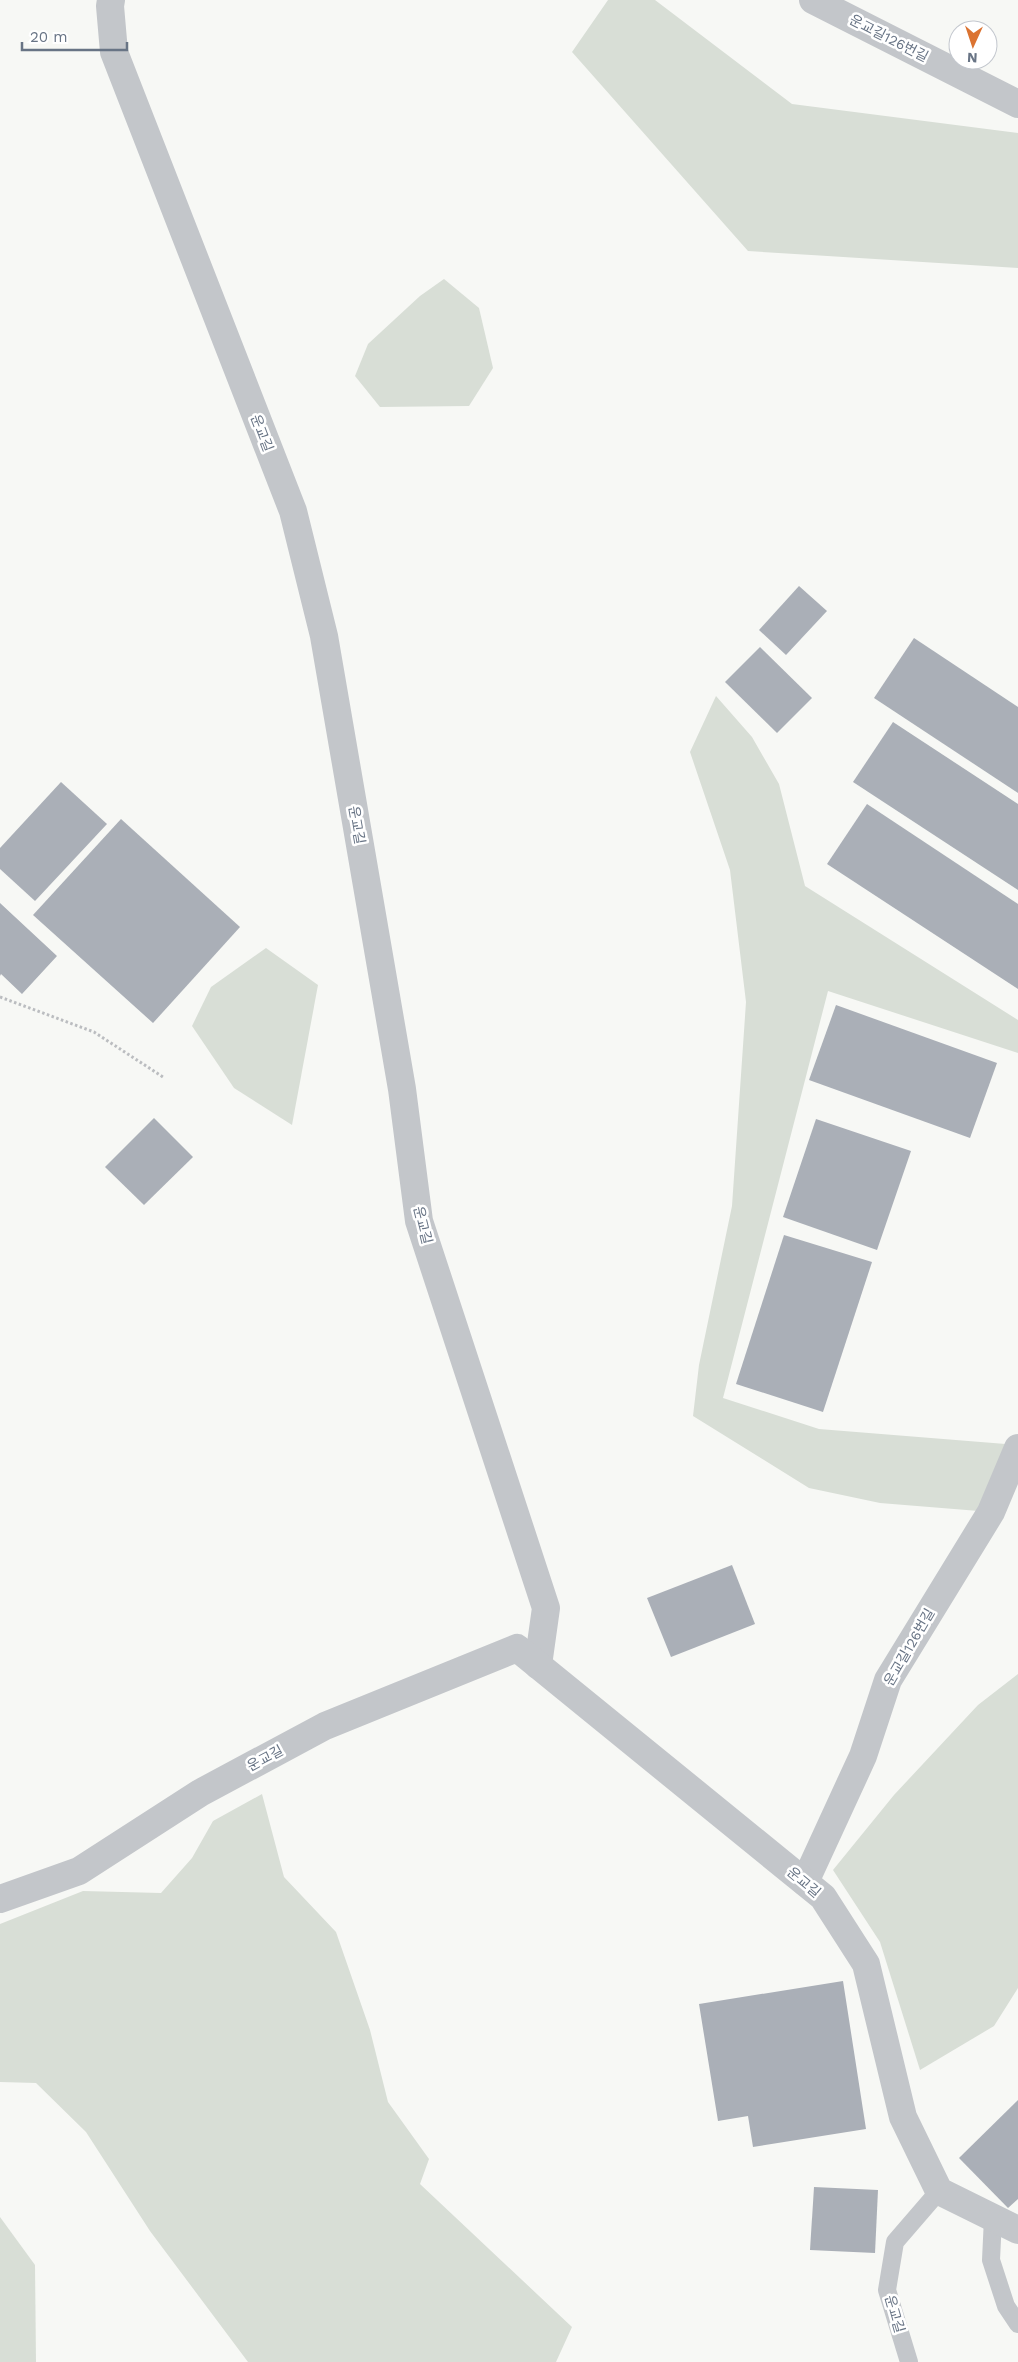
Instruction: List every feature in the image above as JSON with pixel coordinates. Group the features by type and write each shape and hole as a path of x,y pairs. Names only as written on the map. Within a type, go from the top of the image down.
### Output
{"street":[{"name":"운교길","path":"111,0 114,52 296,521 324,636 402,1089 419,1221 546,1608 538,1665"},
{"name":"운교길126번길","path":"813,0 1018,104"},
{"name":"운교길126번길","path":"805,1882 864,1756 888,1680 990,1512 1018,1448"},
{"name":"운교길","path":"0,1900 79,1871 200,1793 325,1726 517,1648 823,1897 866,1964 903,2117 939,2191"},
{"path":"939,2191 1009,2222"}],"lane":[{"name":"운교길","path":"909,2362 887,2290 895,2242 939,2191"},
{"path":"1009,2222 991,2260 1006,2306 1018,2324"}],"path":[{"path":"0,997 94,1032 163,1077"}],"shaded area":[{"path":"608,0 655,0 792,104 1018,133 1018,268 748,251 572,52"},
{"path":"444,279 479,308 493,368 469,406 380,407 355,376 368,344 420,296"},
{"path":"716,696 752,737 779,784 805,886 1018,1020 1018,1053 828,991 723,1398 819,1429 1018,1445 991,1512 880,1503 809,1488 693,1416 699,1365 732,1206 746,1002 730,870 690,752"},
{"path":"266,948 318,985 292,1125 234,1088 192,1026 211,987"},
{"path":"1018,1674 1018,1988 994,2026 920,2070 880,1942 833,1870 894,1795 978,1705"},
{"path":"262,1794 284,1877 336,1932 370,2030 388,2102 429,2159 420,2184 572,2327 556,2362 248,2362 150,2231 86,2132 36,2083 0,2082 0,1924 83,1891 161,1893 192,1858 213,1821"},
{"path":"0,2217 35,2265 36,2362 0,2362"}],"building":[{"path":"799,586 827,611 786,655 759,630"},
{"path":"914,638 1018,707 1018,793 874,698"},
{"path":"760,647 812,698 777,733 725,682"},
{"path":"893,722 1018,804 1018,890 853,782"},
{"path":"61,782 107,824 35,901 0,869 0,848"},
{"path":"867,804 1018,904 1018,989 827,864"},
{"path":"121,819 240,927 153,1023 33,915"},
{"path":"0,903 57,956 22,994 1,974 0,976"},
{"path":"836,1005 997,1063 970,1138 809,1080"},
{"path":"154,1118 193,1157 144,1205 105,1167"},
{"path":"816,1119 911,1151 877,1250 783,1217"},
{"path":"784,1235 872,1262 823,1412 736,1384"},
{"path":"732,1565 755,1624 671,1657 647,1598"},
{"path":"843,1981 866,2129 753,2147 748,2116 718,2121 699,2004"},
{"path":"1018,2100 1018,2199 1008,2208 959,2158"},
{"path":"814,2187 878,2190 875,2253 810,2250"}]}
